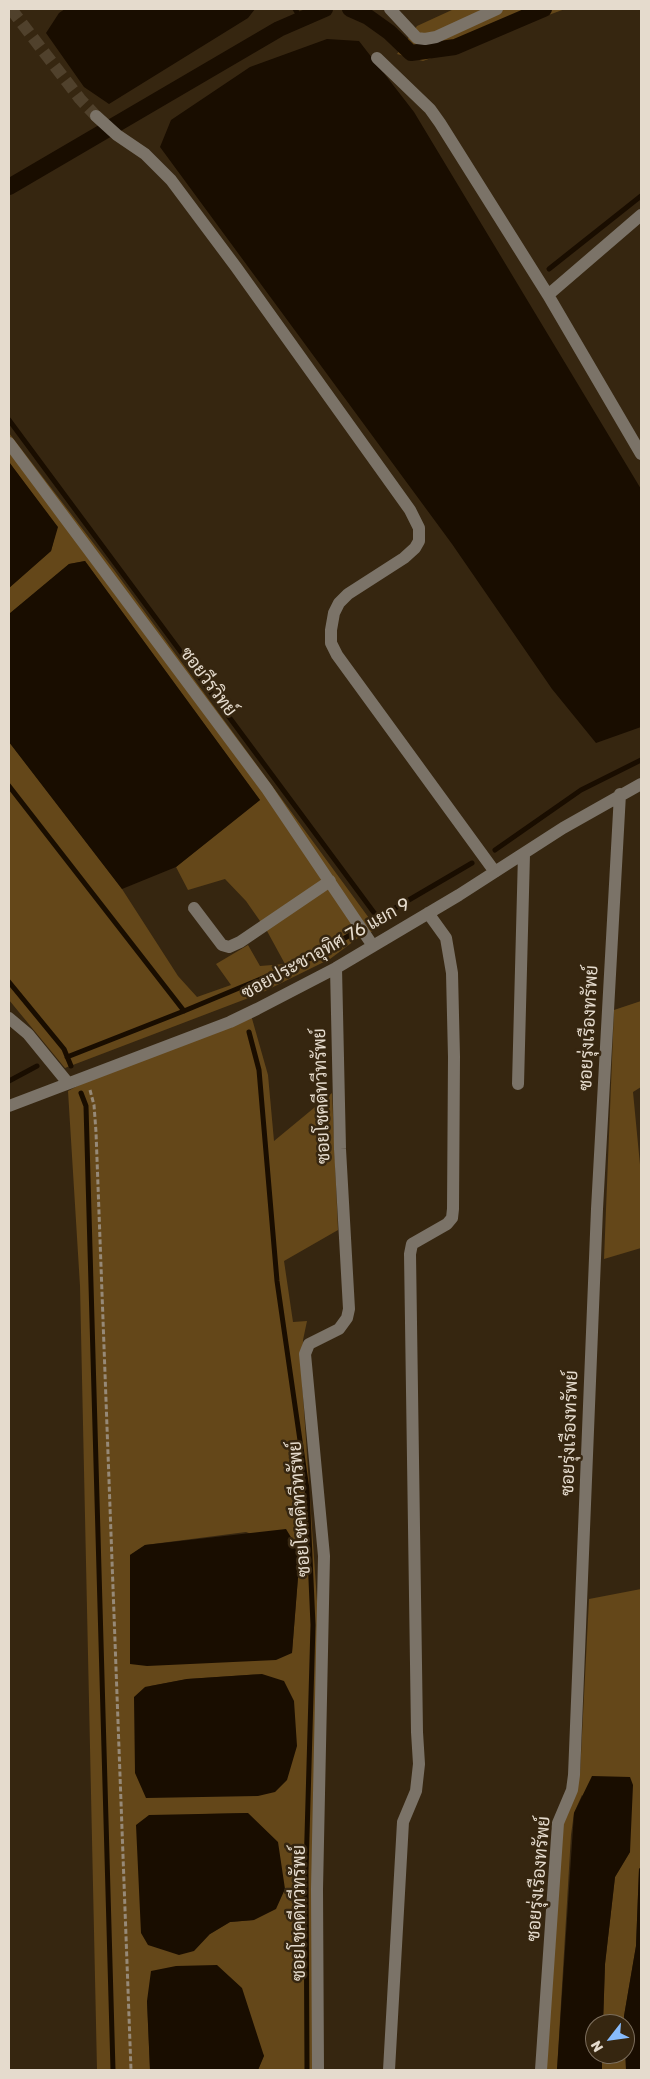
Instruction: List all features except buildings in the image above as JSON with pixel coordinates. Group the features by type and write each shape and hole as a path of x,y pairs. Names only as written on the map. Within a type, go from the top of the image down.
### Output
{"street":[{"path":"390,9 418,38 425,39 436,37 498,9"},
{"path":"398,9 404,24"},
{"path":"378,58 430,109 548,295 641,454"},
{"path":"96,116 117,135 145,154 171,180 236,267 410,510 419,528 419,541 415,548 404,558 348,594 339,603 332,621 331,642 336,655 495,872"},
{"path":"548,295 641,215"},
{"name":"ซอยวีรวิทย์","path":"9,444 266,789 373,946"},
{"name":"ซอยประชาอุทิศ 76 แยก 9","path":"9,1106 230,1022 336,968 495,872 563,828 620,794 641,784"},
{"name":"ซอยรุ่งเรืองทรัพย์","path":"542,2070 558,1823 572,1790 574,1775 597,1209 620,794"},
{"path":"518,1084 524,854"},
{"path":"194,908 222,945 229,947 240,942 330,881"},
{"path":"389,2070 404,1822 416,1791 419,1764 410,1254 412,1244 447,1224 452,1218 453,1209 454,1057 452,972 446,938 428,913"},
{"name":"ซอยโชคดีทวีทรัพย์","path":"318,2070 316,1888 324,1556 305,1354 309,1344 339,1329 347,1318 349,1309 340,1149 336,968"},
{"path":"10,1018 28,1034 68,1083"}],"path":[{"path":"87,1075 94,1105 96,1132 131,2070"}],"shaded area":[{"path":"65,9 255,9 248,18 109,104 84,87 46,33 59,13"},
{"path":"454,9 565,9 423,61 397,54 417,26"},
{"path":"327,39 359,41 414,112 641,489 641,727 596,743 552,689 452,544 160,147 171,120 250,67"},
{"path":"9,433 114,570 377,929 358,938 330,959 259,994 65,1068 9,1000 9,742 122,889 178,976 197,997 231,985 216,964 248,945 260,966 285,964 267,931 246,901 225,879 188,890 176,867 260,800 85,561 69,564 9,614 9,588 51,551 57,527 9,462"},
{"path":"9,462 58,527 51,551 9,588"},
{"path":"85,561 260,800 176,867 122,889 9,742 9,614 69,564"},
{"path":"641,1001 641,1087 633,1092 641,1175 641,1248 604,1259 614,1010"},
{"path":"251,1015 268,1075 274,1141 332,1093 338,1230 284,1261 293,1322 307,1321 303,1340 302,1381 318,1616 315,2070 258,2070 264,2055 147,2001 150,2070 97,2070 80,1286 68,1091 98,1075","holes":["246,1532 300,1552 292,1652 130,1555 145,1545","262,1674 145,1687 187,1679","248,1813 254,1920 230,1922 210,1934 206,1814"]},
{"path":"286,1529 300,1552 292,1653 276,1660 147,1666 130,1664 130,1555 145,1545"},
{"path":"641,1589 641,1867 639,1869 636,1946 624,2014 603,2014 605,1964 615,1877 630,1852 582,1795 574,1813 571,1835 557,2070 544,2070 562,1819 580,1774 589,1599"},
{"path":"262,1674 284,1681 294,1701 297,1746 287,1780 275,1792 258,1796 146,1798 135,1773 134,1697 145,1687 187,1679"},
{"path":"592,1776 630,1777 633,1785 630,1852 615,1877 605,1964 603,2014 585,2014 585,2064 602,2064 602,2070 557,2070 574,1813"},
{"path":"248,1813 278,1842 285,1889 276,1909 254,1920 230,1922 210,1934 194,1951 179,1955 148,1945 141,1933 136,1825 149,1815"},
{"path":"641,1867 641,2070 626,2070 626,2064 635,2064 635,2014 624,2014 636,1946 639,1869"},
{"path":"217,1965 242,1988 264,2056 258,2070 150,2070 147,2001 151,1971 176,1966"},
{"path":"602,2064 626,2064 626,2070 602,2070"}],"waterway":[{"path":"295,9 301,19"},
{"path":"9,187 279,29 325,9"},
{"path":"350,9 368,17 389,32 411,53 455,47 544,9"},
{"path":"549,269 641,196"},
{"path":"9,420 378,918"},
{"path":"495,850 581,790 641,760"},
{"path":"9,786 184,1011"},
{"path":"373,921 472,863"},
{"path":"67,1057 311,958 350,935"},
{"path":"9,982 64,1049 71,1066"},
{"path":"249,1032 259,1070 277,1281 307,1489 313,1625 306,1871 307,2070"},
{"path":"9,1081 37,1066"},
{"path":"81,1093 86,1106 113,2070"}],"tunnel":[{"path":"11,9 80,99 96,116"}]}
